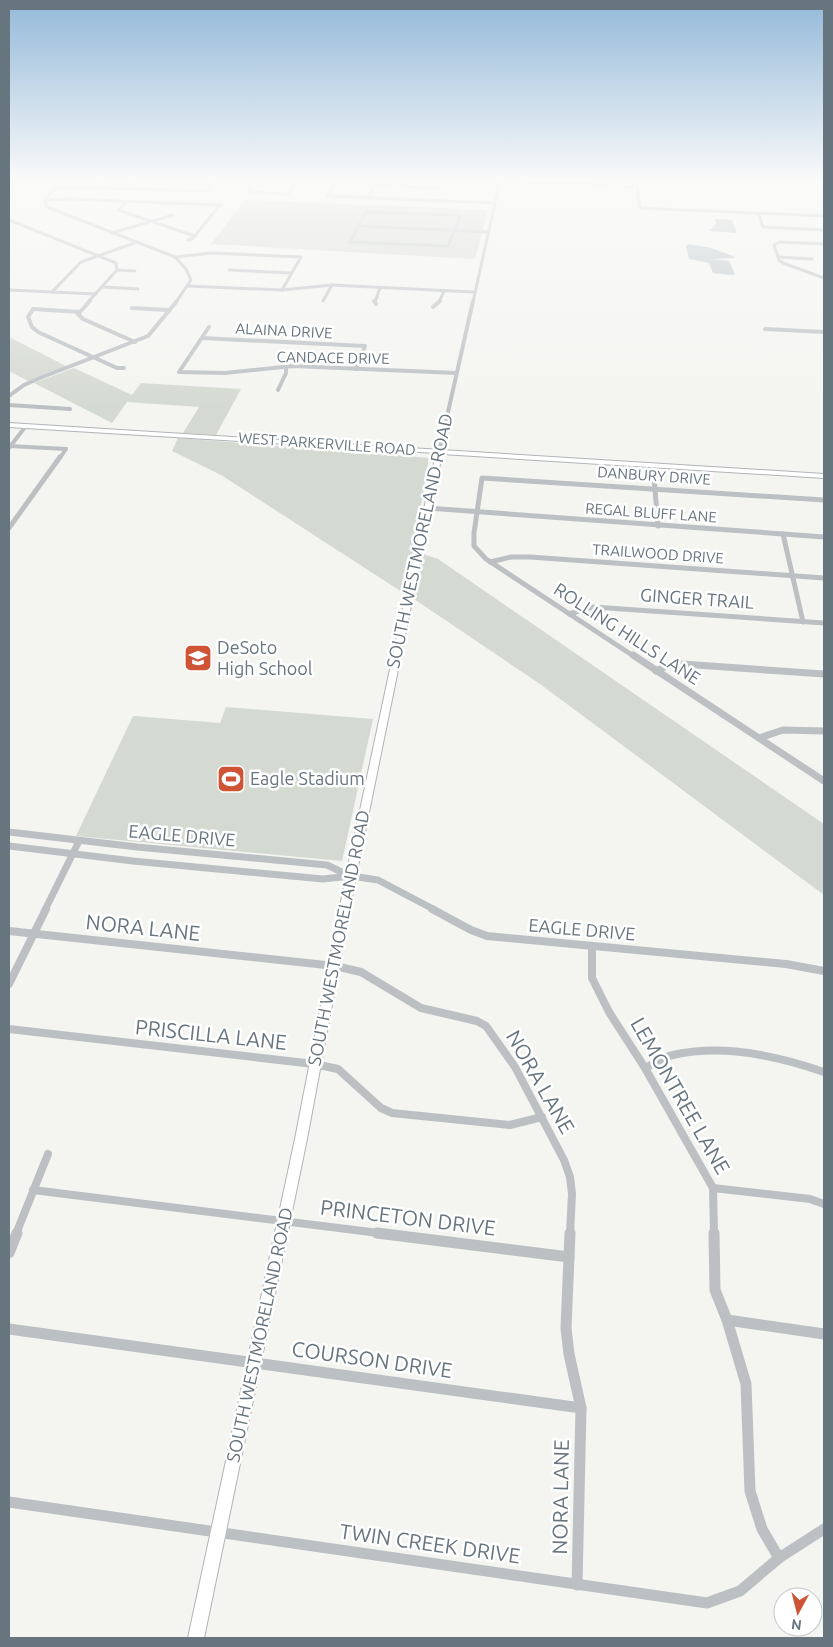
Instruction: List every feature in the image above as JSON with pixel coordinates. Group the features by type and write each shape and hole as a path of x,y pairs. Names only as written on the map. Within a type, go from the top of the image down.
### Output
{"main road":[{"name":"WEST PARKERVILLE ROAD","path":"9,425 824,476"},
{"name":"SOUTH WESTMORELAND ROAD","path":"196,1638 284,1221 351,876 439,452"}],"street":[{"path":"52,292 81,262 93,257"},
{"path":"102,257 116,263 117,270 78,314 83,319 135,342"},
{"path":"9,396 24,385 135,342 154,330 188,286 191,276 175,257"},
{"path":"282,290 300,257"},
{"name":"SOUTH WESTMORELAND ROAD","path":"439,452 483,257"},
{"path":"778,258 812,259"},
{"path":"778,258 783,263 824,278"},
{"path":"117,270 135,271"},
{"path":"229,270 291,273"},
{"path":"9,289 14,284"},
{"path":"188,286 282,290 332,285 474,292"},
{"path":"324,301 332,285"},
{"path":"103,287 138,289"},
{"path":"376,304 374,301 380,288"},
{"path":"9,289 96,294"},
{"path":"433,306 439,303 444,291"},
{"path":"80,312 33,308 28,317 32,326 38,332 116,368 124,368"},
{"path":"132,308 168,310"},
{"path":"202,338 208,328"},
{"path":"765,329 824,332"},
{"name":"CANDACE DRIVE","path":"202,338 179,372 225,373 286,366 456,373"},
{"name":"ALAINA DRIVE","path":"202,338 364,346 356,369"},
{"path":"278,390 286,373 286,366"},
{"path":"9,405 70,409"},
{"path":"9,447 26,426"},
{"path":"9,447 66,449 9,528"},
{"path":"653,465 658,526"},
{"name":"DANBURY DRIVE","path":"482,478 824,500"},
{"name":"ROLLING HILLS LANE","path":"482,478 474,546 490,562 824,781"},
{"name":"REGAL BLUFF LANE","path":"427,510 469,515 824,537"},
{"path":"783,534 803,622"},
{"name":"TRAILWOOD DRIVE","path":"490,562 511,557 530,557 824,578"},
{"name":"GINGER TRAIL","path":"569,614 593,607 824,624"},
{"path":"656,671 666,666 682,664 824,674"},
{"path":"759,738 772,730 785,728 824,731"},
{"name":"EAGLE DRIVE","path":"9,832 79,841 327,864 351,876"},
{"path":"9,984 79,841"},
{"name":"EAGLE DRIVE","path":"9,846 323,879 351,876 378,880 470,930 487,936 786,964 824,971"},
{"name":"NORA LANE","path":"9,931 335,966 361,972 421,1008 477,1021 486,1026 515,1067 564,1160 570,1177 572,1194 566,1328 569,1354 581,1408 577,1585"},
{"name":"LEMONTREE LANE","path":"592,946 592,978 609,1012 645,1068 713,1188 715,1290 727,1320 746,1384 750,1491 762,1529 779,1558"},
{"name":"PRISCILLA LANE","path":"9,1030 314,1064 338,1069 381,1108 392,1113 510,1125 542,1117"},
{"path":"645,1068 672,1056 709,1051 781,1059 806,1064 824,1072"},
{"path":"9,1253 48,1154"},
{"path":"713,1188 810,1199 824,1204"},
{"name":"PRINCETON DRIVE","path":"34,1190 569,1257"},
{"path":"727,1320 824,1334"},
{"name":"COURSON DRIVE","path":"9,1330 581,1408"},
{"name":"TWIN CREEK DRIVE","path":"9,1502 706,1604 740,1591 779,1558 824,1528"}],"shaded area":[{"path":"437,257 476,257 475,259"},
{"path":"689,257 734,257 735,258 712,259 729,261 735,274 713,273 709,263 689,259"},
{"path":"9,337 66,366 28,381 9,371"},
{"path":"74,368 132,395 141,383 241,389 216,435 183,433 199,407 127,402 112,423 34,383"},
{"path":"178,438 429,458 406,593 221,475 172,451"},
{"path":"423,554 438,559 824,824 824,895 540,684 414,599"},
{"name":"Eagle Stadium","path":"226,707 373,719 342,861 76,836 133,716 220,723"}],"place":[{"name":"DeSoto High School","path":"198,658"},
{"name":"Eagle Stadium","path":"231,779"}]}
